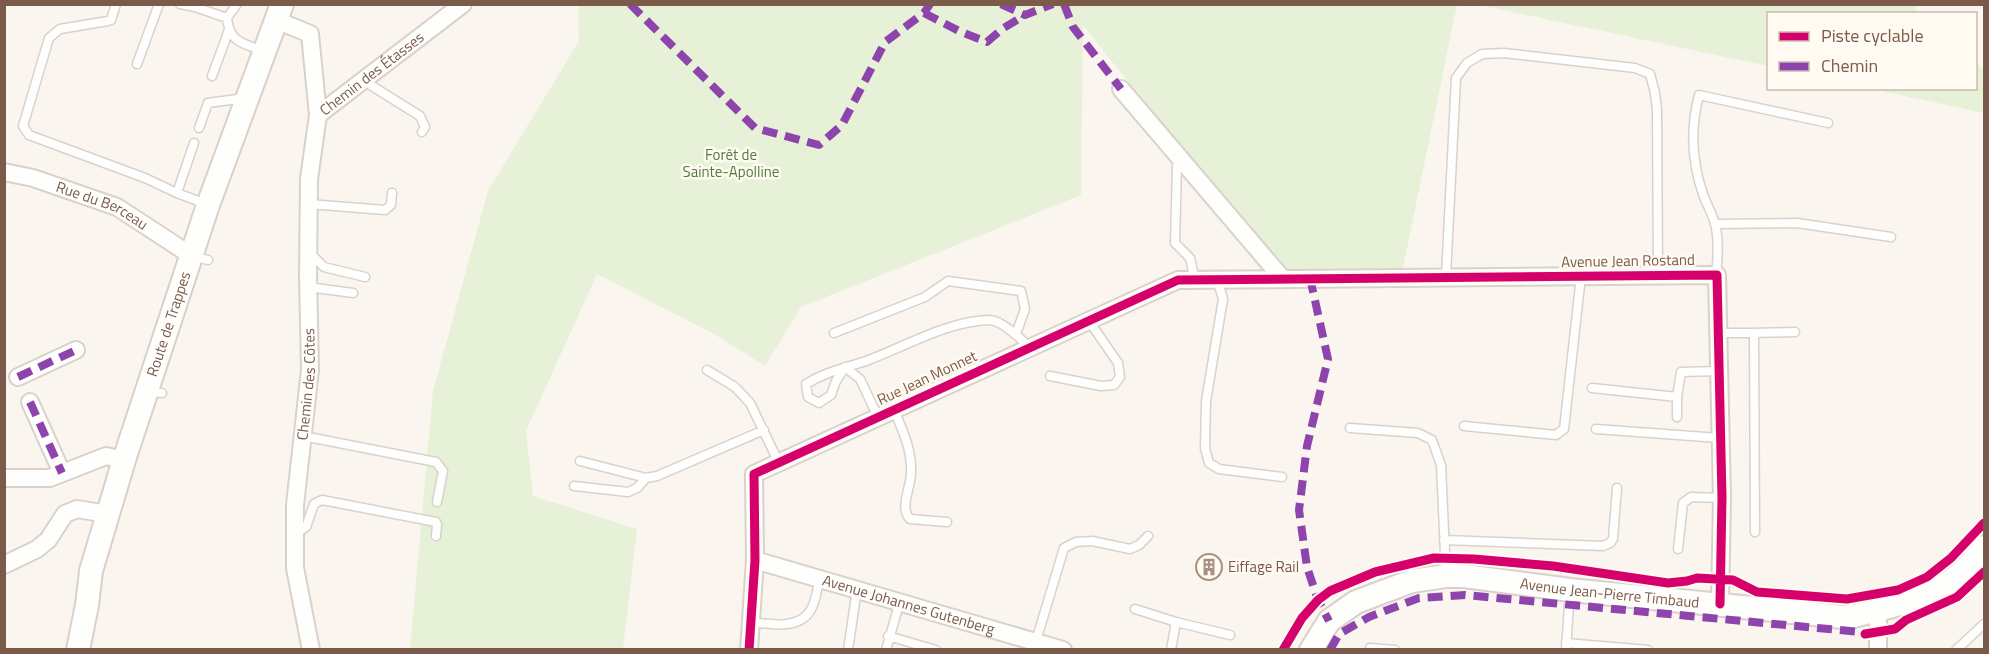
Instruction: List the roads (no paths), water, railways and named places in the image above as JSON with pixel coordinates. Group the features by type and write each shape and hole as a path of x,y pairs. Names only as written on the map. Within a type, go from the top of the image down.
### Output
{"street":[{"name":"Chemin des Étasses","path":"318,115 463,4"},
{"name":"Chemin des Étasses","path":"277,9 310,34 318,115"},
{"name":"Route de Trappes","path":"78,650 91,571 106,514 124,460 154,393 200,258 208,205 265,51 277,9"},
{"path":"1121,89 1282,278"},
{"name":"Chemin des Côtes","path":"311,650 295,568 295,505 310,370 309,179 318,115"},
{"name":"Rue du Berceau","path":"4,172 33,178 117,207 200,258"},
{"name":"Avenue Jean Rostand","path":"1282,278 1716,275 1722,498 1720,604"},
{"name":"Rue Jean Monnet","path":"749,650 754,560 754,474 1178,280 1282,278"},
{"path":"18,377 76,350"},
{"path":"30,402 62,473"},
{"path":"4,478 50,478 106,456 124,460"},
{"path":"4,565 48,540 65,514 77,509 106,514"},
{"name":"Avenue Jean-Pierre Timbaud","path":"1311,650 1329,621 1356,602 1412,581 1464,576 1570,590 1843,617 1878,610 1929,595 1948,585 1984,547"},
{"name":"Avenue Johannes Gutenberg","path":"754,560 1063,650"},
{"path":"1878,610 1878,650"}],"lane":[{"path":"116,4 111,20 60,29 49,38 23,126 29,135 145,178 208,205"},
{"path":"137,64 159,4"},
{"path":"180,4 227,18"},
{"path":"227,18 238,6"},
{"path":"227,18 229,30 235,40 265,51"},
{"path":"212,76 229,30"},
{"path":"1446,277 1456,78 1467,63 1482,54 1504,53 1635,68 1650,74 1657,110 1658,276"},
{"path":"364,81 420,116 425,127 422,132"},
{"path":"1716,275 1719,248 1716,224 1704,195 1696,166 1692,132 1699,95 1828,123"},
{"path":"199,128 208,103 248,98"},
{"path":"177,193 194,143"},
{"path":"1177,166 1175,243 1190,258 1195,280"},
{"path":"309,204 385,210 391,205 392,193"},
{"path":"1716,224 1797,223 1891,237"},
{"path":"308,250 324,267 365,277"},
{"path":"1464,426 1556,435 1564,429 1581,276"},
{"path":"1218,279 1223,299 1206,401 1205,448 1209,463 1219,469 1282,477"},
{"path":"834,333 925,297 948,281 1021,291 1025,309 1017,334"},
{"path":"308,287 352,293"},
{"path":"845,367 831,395 819,404 808,397 806,384 820,375 956,325 991,320 1017,334 1030,348"},
{"path":"1050,376 1101,386 1114,385 1120,376 1118,363 1089,321"},
{"path":"1718,333 1795,332"},
{"path":"1754,333 1755,532"},
{"path":"845,367 860,379 908,444 912,474 905,509 907,516 910,519 947,522"},
{"path":"706,370 735,387 750,403 779,463"},
{"path":"1677,417 1681,372 1719,372"},
{"path":"1592,388 1677,397"},
{"path":"1350,428 1418,433 1432,440 1441,465 1446,576"},
{"path":"1596,429 1719,438"},
{"path":"580,461 646,478 657,476 764,430"},
{"path":"303,436 436,462 443,471 438,502"},
{"path":"574,486 628,492 637,488 646,478"},
{"path":"1444,540 1603,546 1613,539 1617,488"},
{"path":"1678,549 1683,503 1691,498 1722,498"},
{"path":"295,534 306,527 314,504 322,500 435,522 437,524 436,536"},
{"path":"1036,641 1064,548 1076,542 1092,541 1130,549 1139,545 1148,536"},
{"path":"751,622 784,624 802,619 811,610 820,578"},
{"path":"848,650 858,589"},
{"path":"1570,590 1566,646 1648,650"},
{"path":"886,650 888,636 900,601"},
{"path":"1135,609 1230,635"},
{"path":"1171,650 1176,622"},
{"path":"1956,650 1984,624"},
{"path":"888,636 936,650"},
{"path":"1370,648 1395,650"}],"place":[{"name":"Eiffage Rail","path":"1209,567"}],"park label":[{"name":"Forêt de Sainte-Apolline","path":"731,164"}]}
